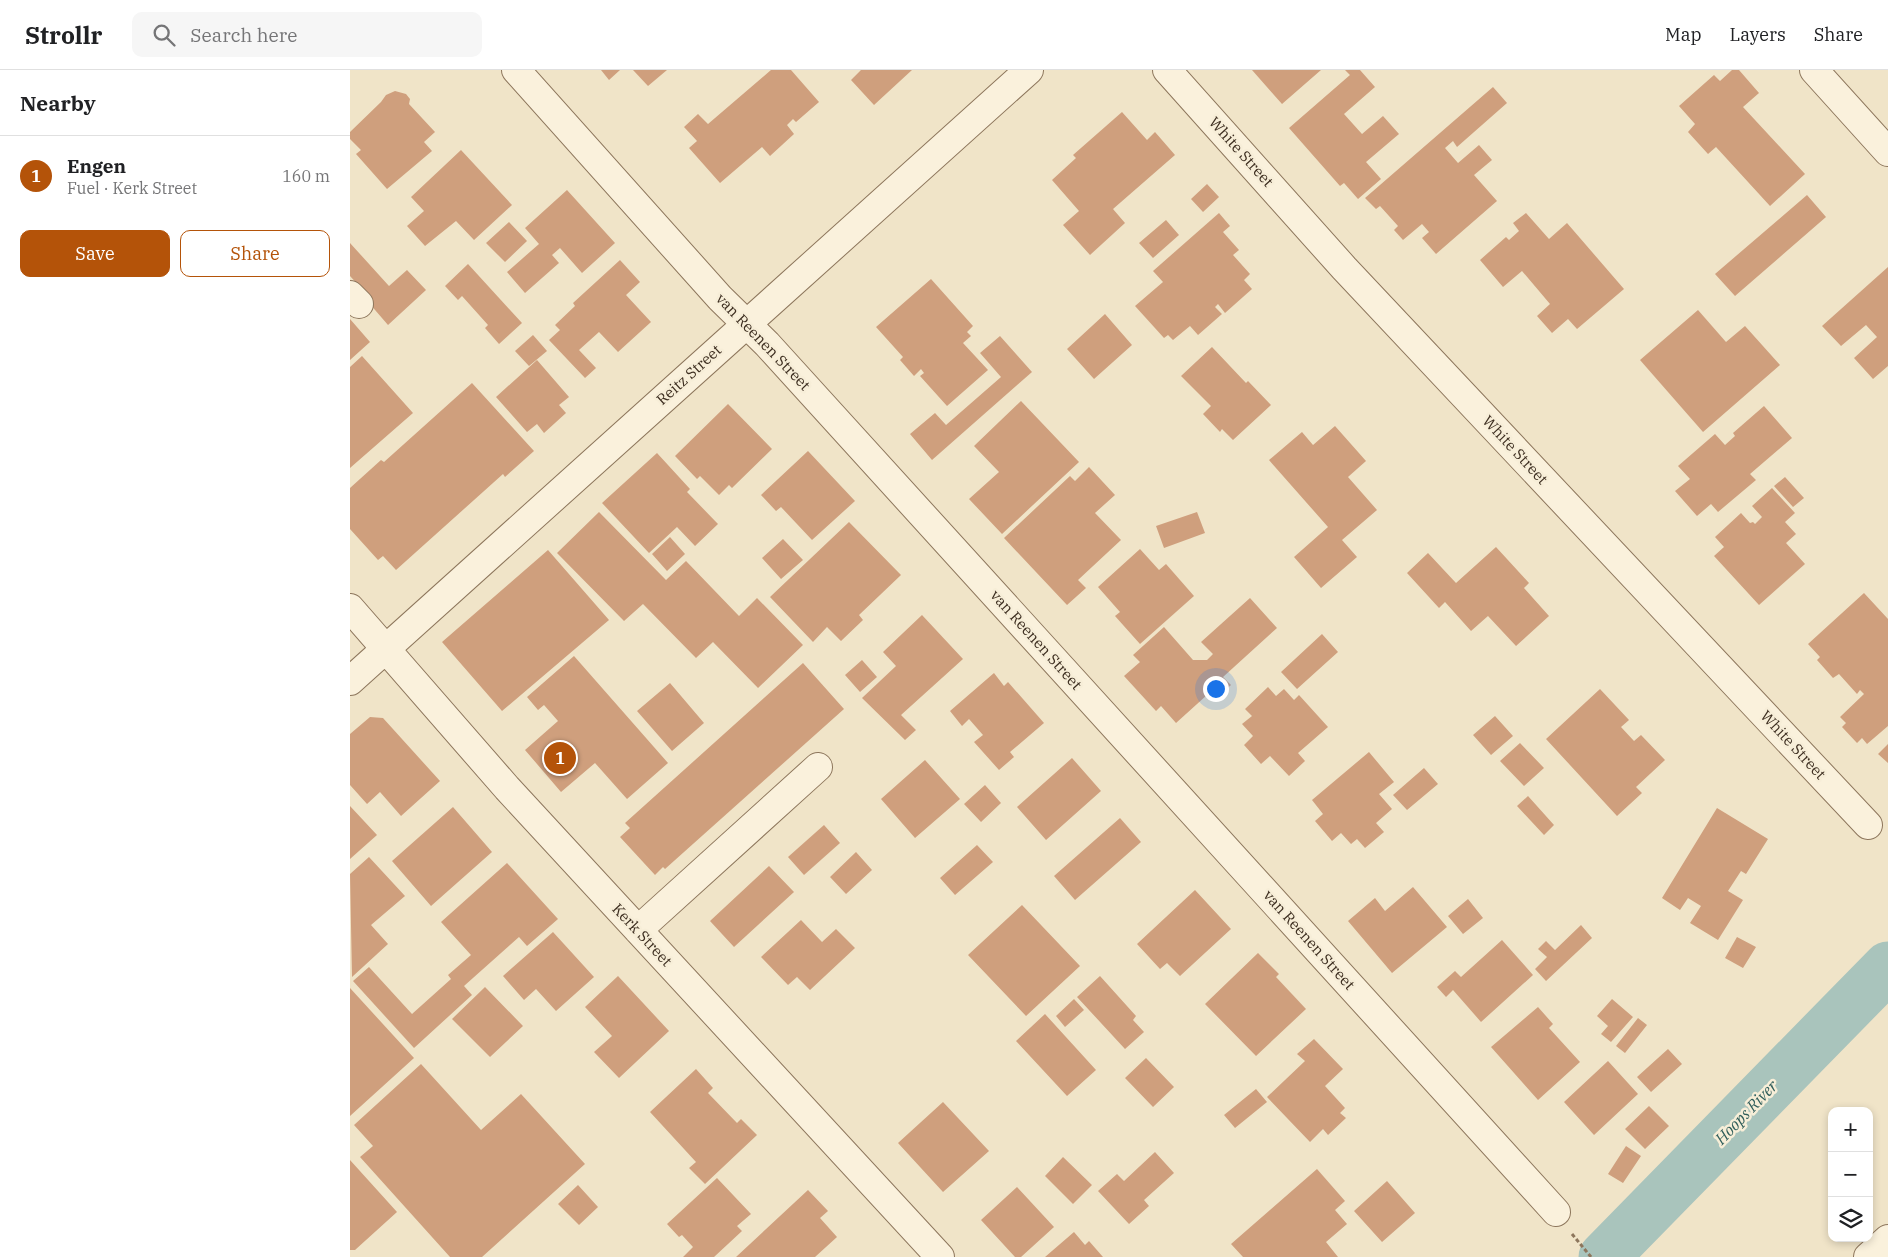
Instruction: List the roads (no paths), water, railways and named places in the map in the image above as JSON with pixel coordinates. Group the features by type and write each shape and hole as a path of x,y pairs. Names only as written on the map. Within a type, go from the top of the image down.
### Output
{"street":[{"name":"van Reenen Street","path":"516,70 714,291 746,322 1556,1212"},
{"name":"Reitz Street","path":"350,681 746,322 1029,70"},
{"name":"White Street","path":"1167,70 1344,268 1868,825"},
{"path":"1814,70 1888,152"},
{"name":"Kerk Street","path":"350,608 506,788 940,1257"},
{"path":"638,930 818,767"},
{"path":"1868,1257 1888,1239"}],"waterway":[{"name":"Hoops River","path":"1604,1257 1888,967"}],"place":[{"name":"Engen","path":"560,758"}]}
